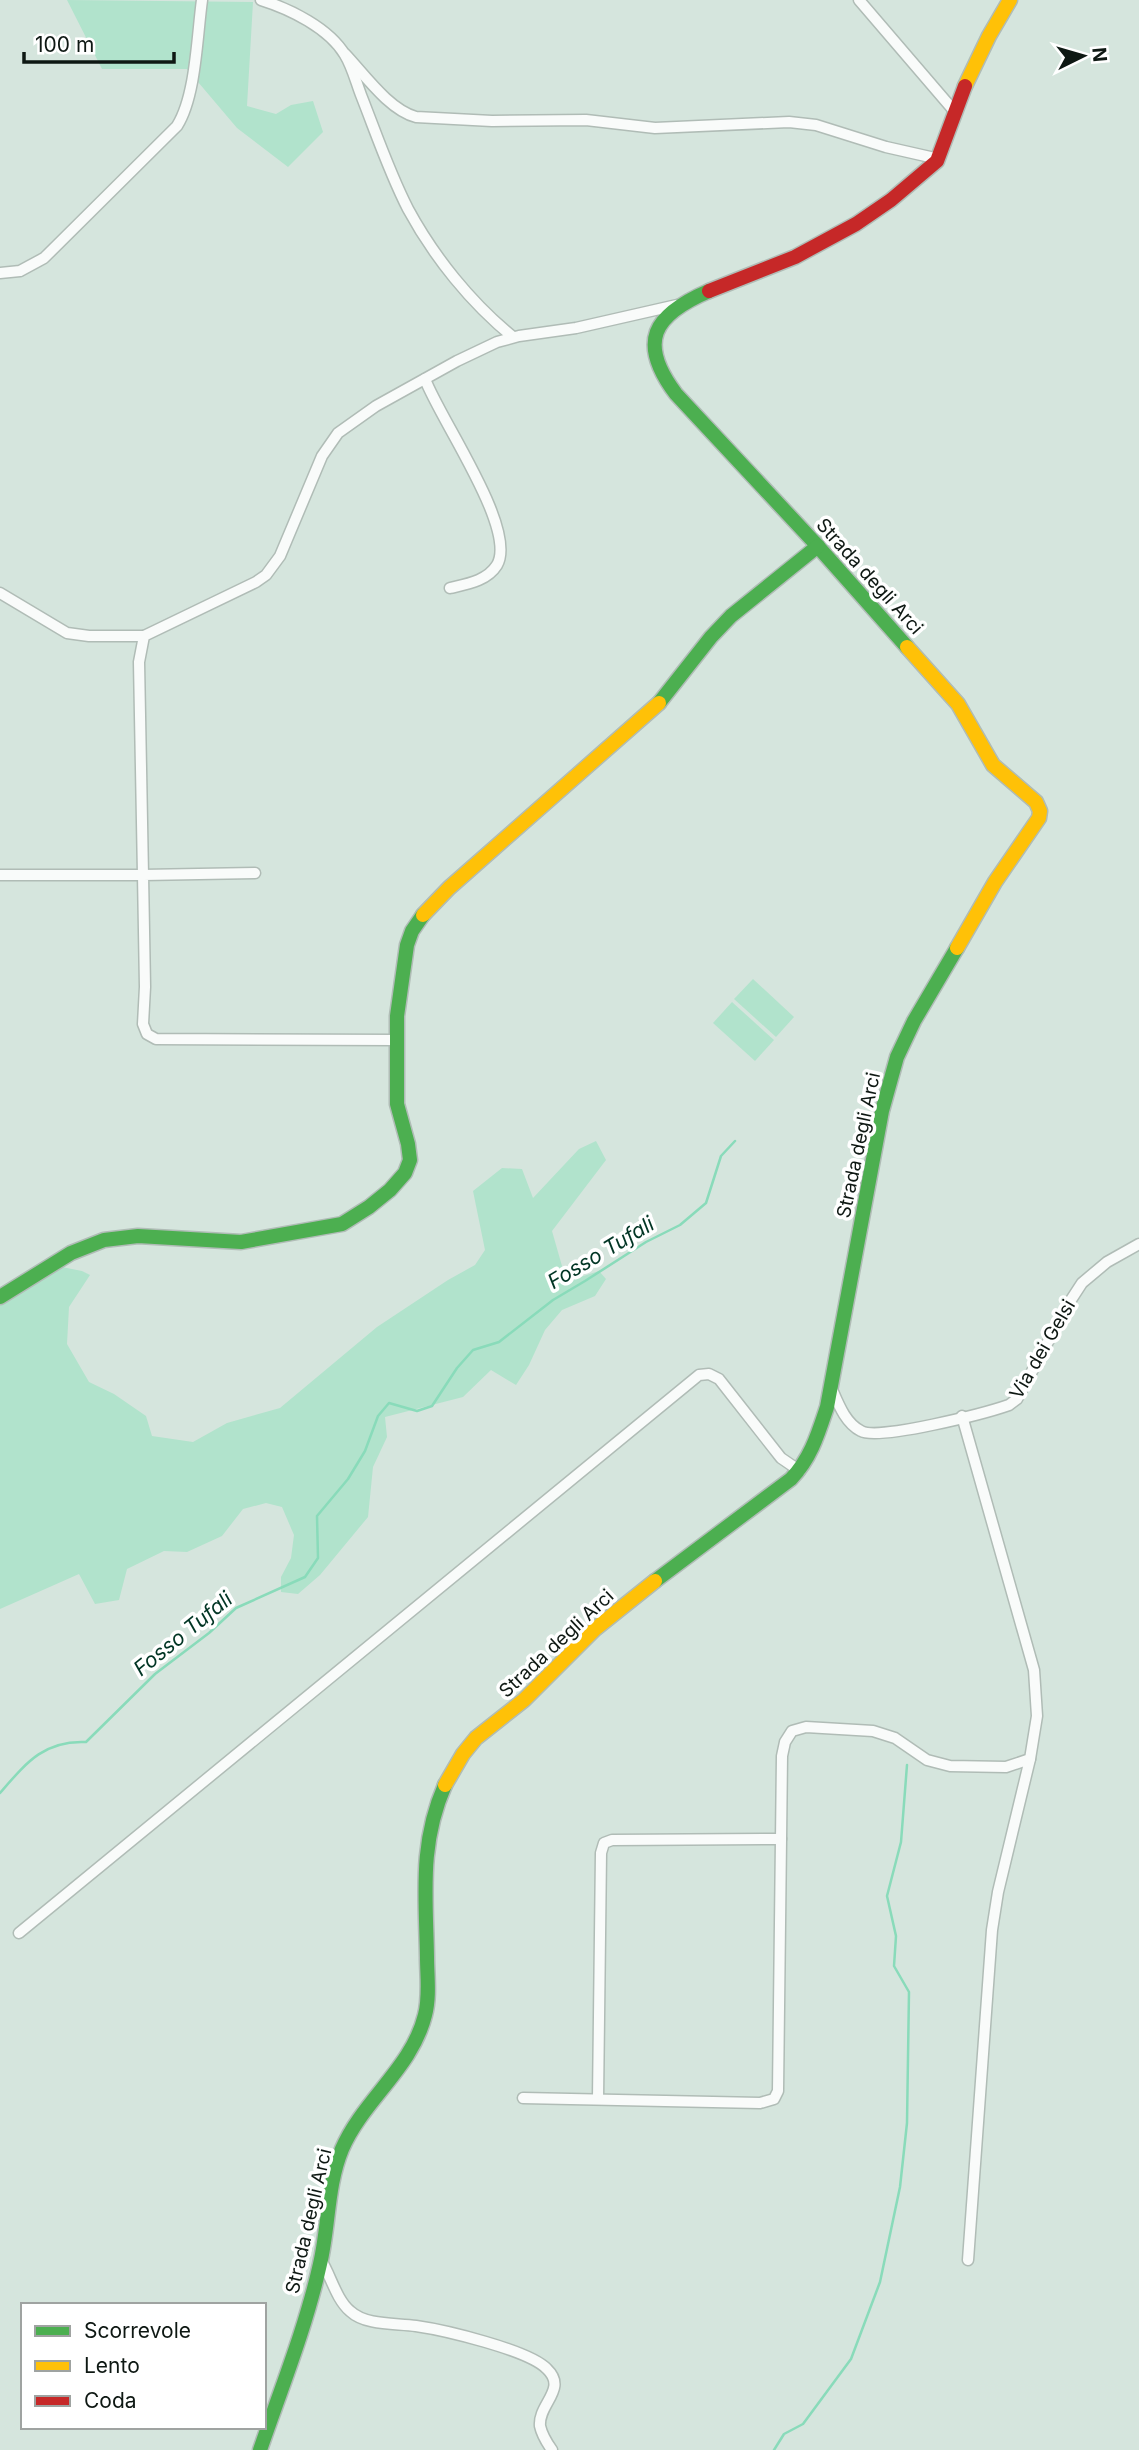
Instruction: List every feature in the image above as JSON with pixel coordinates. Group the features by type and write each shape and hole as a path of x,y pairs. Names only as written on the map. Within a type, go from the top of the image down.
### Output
{"street":[{"path":"0,272 25,270 44,258 177,126 187,104 202,0"},
{"path":"261,0 303,18 319,29 395,107 416,117 505,121 586,120 655,128 789,122 816,125 886,148 939,159"},
{"path":"859,0 955,112"},
{"path":"0,593 67,633 89,636 144,636 249,586 266,575 278,561 322,456 334,437 376,406 472,353 513,337 576,328 677,305 783,263 881,207 939,159 955,112 992,30 1010,0"},
{"path":"345,54 387,161 416,223 473,299 513,337"},
{"name":"Strada degli Arci","path":"260,2450 309,2304 321,2260 337,2168 345,2144 354,2127 405,2062 425,2017 428,1986 424,1883 426,1842 433,1811 448,1776 476,1737 519,1704 593,1631 800,1471 819,1436 831,1387 878,1129 895,1063 905,1037 924,1003 999,874 1038,821 1040,811 1031,796 990,760 958,704 818,546 688,407 659,371 654,358 656,340 663,320 677,305"},
{"path":"425,379 485,496 501,543 499,561 489,574 474,582 450,588"},
{"path":"0,1297 71,1252 104,1240 138,1236 241,1242 338,1225 354,1219 402,1178 409,1167 410,1157 397,1099 397,1040 406,948 412,930 423,914 526,818 654,709 683,676 712,636 733,615 818,546"},
{"path":"144,636 139,662 145,987 143,1024 149,1036 397,1040"},
{"path":"0,875 255,873"},
{"name":"Via dei Gelsi","path":"831,1387 849,1421 867,1434 907,1430 1006,1406 1015,1401 1082,1283 1107,1262 1139,1244"},
{"path":"19,1933 699,1375 709,1374 719,1379 781,1458 800,1471"},
{"path":"962,1416 1034,1670 1037,1716 1030,1759 998,1892 991,1938 968,2260"},
{"path":"523,2098 760,2103 774,2099 778,2091 783,1748 789,1734 798,1728 836,1727 873,1731 895,1738 927,1760 943,1765 1006,1767 1030,1759"},
{"path":"597,2099 601,1853 604,1843 612,1840 781,1839"},
{"path":"321,2260 345,2306 356,2316 378,2322 431,2329 507,2349 529,2356 546,2368 554,2378 555,2388 542,2413 540,2424 552,2450"}],"green space":[{"path":"67,0 253,2 247,106 276,114 291,105 313,101 323,132 288,167 237,128 187,69 102,69"},
{"path":"753,979 794,1017 776,1037 734,999"},
{"path":"732,1002 774,1040 755,1061 713,1023"},
{"path":"596,1141 606,1160 552,1231 562,1266 571,1280 599,1271 606,1279 595,1296 562,1310 545,1330 529,1365 516,1385 491,1370 463,1397 385,1417 387,1437 373,1467 368,1517 320,1575 298,1594 281,1592 281,1577 291,1558 294,1535 282,1507 266,1503 243,1509 222,1536 187,1552 164,1551 127,1569 119,1600 95,1604 79,1574 0,1609 0,1305 62,1267 90,1275 69,1307 67,1344 89,1382 114,1394 146,1416 152,1436 193,1442 227,1423 280,1408 377,1327 475,1265 485,1250 473,1191 502,1168 522,1169 533,1198 579,1149"}],"waterway":[{"name":"Fosso Tufali","path":"0,1793 18,1772 47,1749 71,1742 86,1742 155,1674 209,1633 236,1608 305,1577 318,1558 317,1516 348,1479 365,1451 378,1416 389,1403 417,1411 432,1406 457,1368 473,1350 499,1342 553,1300 646,1242 680,1225 706,1203 721,1156 735,1141"},
{"path":"774,2450 784,2434 803,2424 851,2359 880,2282 900,2187 907,2123 909,1992 894,1966 896,1936 887,1896 901,1842 907,1765"}],"traffic: fast":[{"path":"709,291 675,310 664,320 657,332 657,359 664,376 676,394 814,542 907,647"},
{"path":"659,703 731,616 818,546"},
{"path":"0,1297 71,1253 104,1240 138,1236 241,1242 342,1224 390,1190 405,1173 410,1160 397,1104 397,1016 407,945 412,931 423,915"},
{"path":"655,1581 791,1479 804,1463 813,1445 827,1407 882,1111 897,1057 914,1021 957,948"},
{"path":"260,2450 308,2311 323,2250 331,2191 342,2149 362,2115 410,2051 419,2034 427,2008 426,1870 431,1828 445,1785"}],"traffic: slow":[{"path":"965,86 1010,0"},
{"path":"907,647 958,704 993,765 1036,802 1040,811 1039,818 995,882 957,948"},
{"path":"423,915 449,888 659,703"},
{"path":"445,1785 476,1738 524,1700 595,1629 655,1581"}],"traffic: jam":[{"path":"709,291 795,257 856,224 891,200 937,161 965,86"}]}
